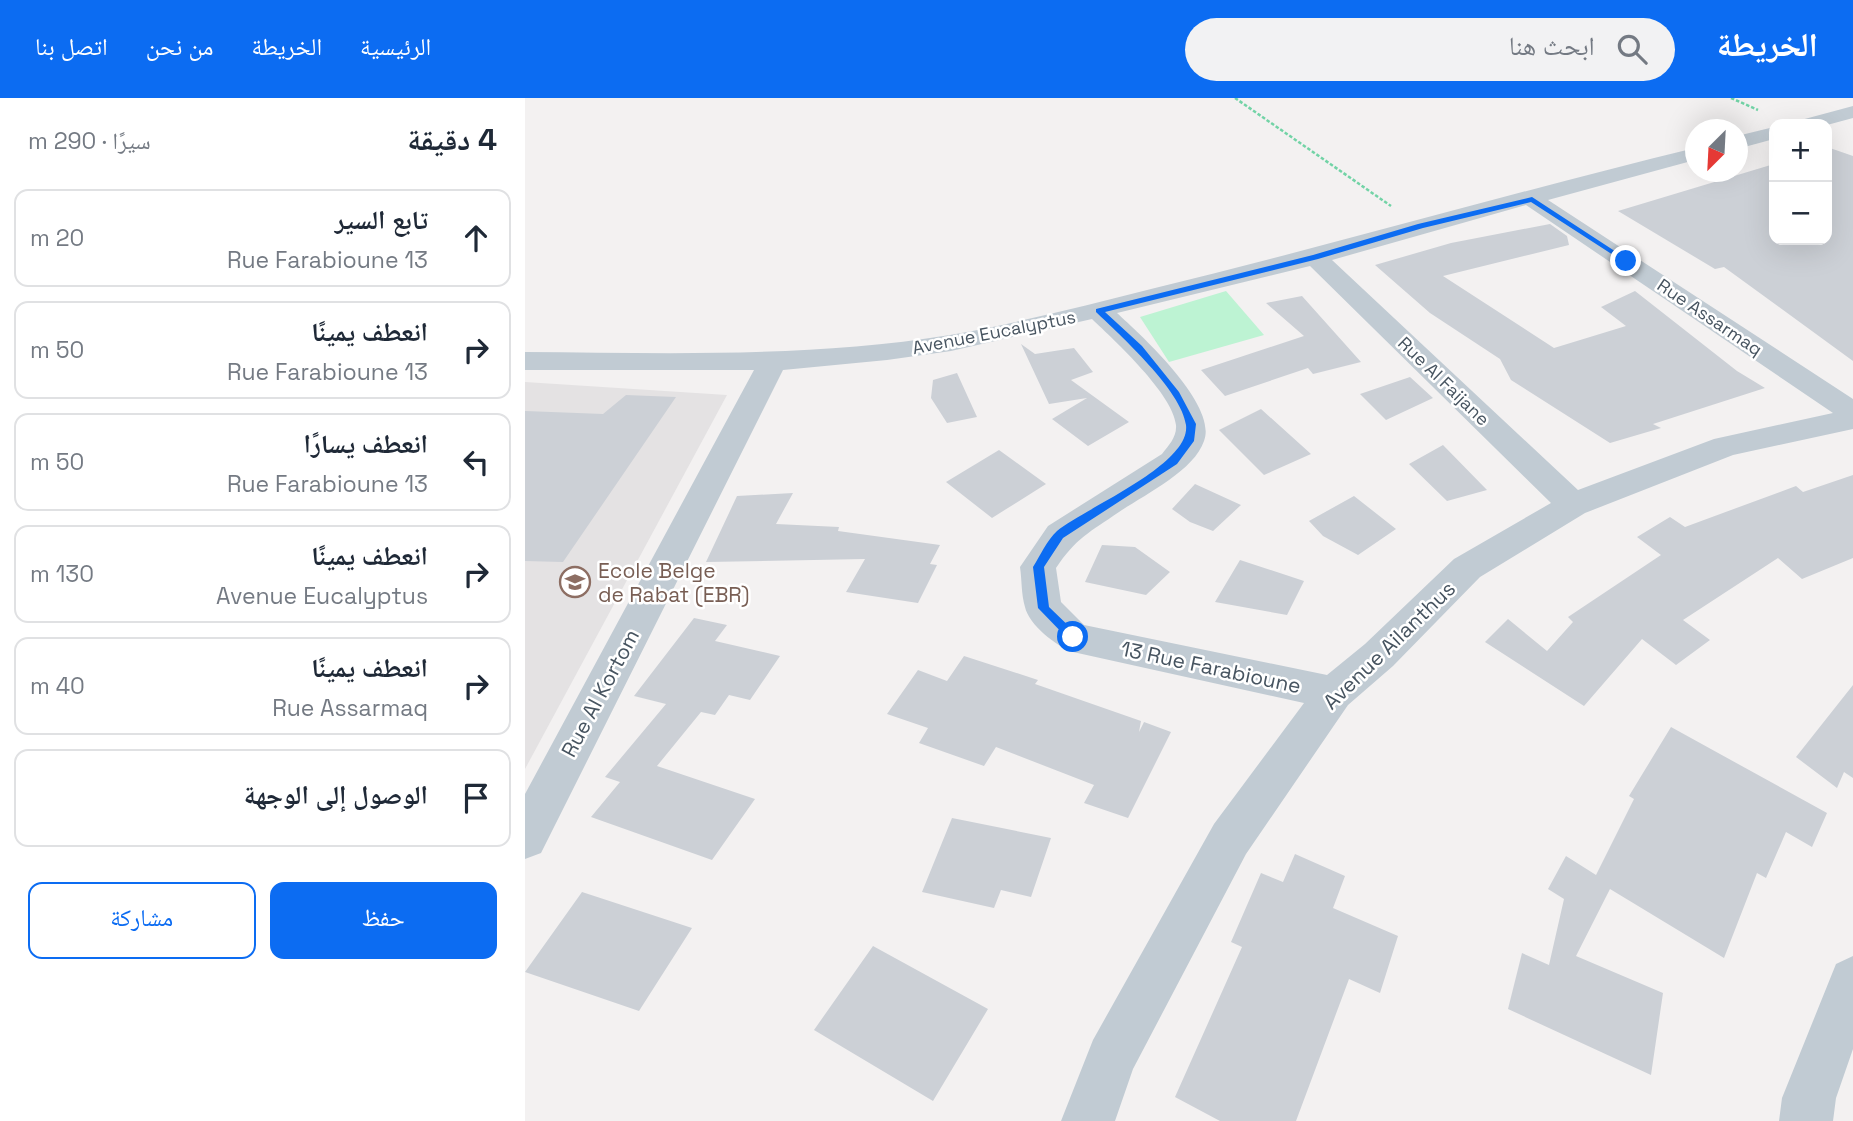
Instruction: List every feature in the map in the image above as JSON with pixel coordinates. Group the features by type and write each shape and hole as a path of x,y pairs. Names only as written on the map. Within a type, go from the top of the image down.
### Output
{"street":[{"path":"1827,119 1853,112"},
{"path":"1748,140 1769,134"},
{"name":"Avenue Eucalyptus","path":"525,361 773,362 887,352 951,343 1099,311 1315,257 1421,226 1685,157"},
{"name":"Rue Assarmaq","path":"1532,199 1853,413"},
{"name":"Rue Al Faijane","path":"1315,257 1573,505"},
{"name":"13 Rue Farabioune","path":"1099,311 1139,348 1176,394 1191,424 1189,441 1173,461 1059,535 1038,567 1044,608 1073,637 1334,693"},
{"name":"Rue Al Kortom","path":"525,838 773,362"},
{"name":"Avenue Ailanthus","path":"1088,1121 1111,1058 1230,839 1334,693 1379,655 1467,568 1573,505 1725,446 1853,419"},
{"path":"1807,1121 1809,1098 1853,981"}],"path":[{"path":"1235,98 1421,226"}],"shaded area":[{"name":"Ecole Belge de Rabat (EBR)","path":"525,382 727,395 525,769"}],"green space":[{"path":"1226,291 1264,335 1169,362 1140,317"}],"building":[{"path":"1832,149 1853,156 1853,361 1724,267 1715,269 1618,211 1714,182 1748,182 1748,172 1769,166 1769,245 1832,245"},
{"path":"1550,224 1567,236 1569,245 1443,276 1554,348 1626,326 1601,307 1635,291 1737,371 1765,388 1653,424 1661,428 1610,443 1511,380 1500,359 1430,313 1375,265 1451,243"},
{"path":"1302,296 1361,362 1313,374 1308,368 1225,396 1201,370 1304,336 1266,303"},
{"path":"1021,344 1035,354 1074,348 1093,372 1071,380 1129,422 1088,446 1052,419 1087,398 1049,404"},
{"path":"957,373 977,417 947,423 931,398 933,380"},
{"path":"1410,377 1433,398 1386,420 1360,394"},
{"path":"626,395 676,397 563,562 525,561 525,411 603,414"},
{"path":"1261,409 1311,454 1264,475 1219,430"},
{"path":"1443,445 1487,490 1447,501 1409,464"},
{"path":"999,450 1046,484 992,518 946,482"},
{"path":"1853,475 1853,558 1802,579 1778,558 1683,620 1710,640 1676,665 1642,639 1584,706 1485,642 1508,619 1547,651 1573,622 1568,617 1661,555 1637,537 1670,517 1685,527 1796,486 1803,492"},
{"path":"1195,484 1241,505 1213,531 1190,522 1172,509"},
{"path":"793,493 776,524 839,527 838,531 940,545 930,564 937,565 918,603 846,592 865,559 706,562 737,496"},
{"path":"1354,496 1396,529 1358,555 1323,536 1309,521"},
{"path":"1102,545 1135,547 1170,572 1146,595 1085,582"},
{"path":"1240,560 1304,581 1287,615 1215,602"},
{"path":"694,618 727,625 715,641 780,656 750,700 729,695 715,715 701,712 657,766 755,799 712,860 591,817 620,782 605,777 666,704 634,696"},
{"path":"964,656 1038,680 1035,684 1141,721 1139,732 1144,722 1171,732 1128,818 1084,803 1094,785 996,747 984,766 919,743 928,728 887,714 918,670 947,681"},
{"path":"1853,685 1853,778 1844,772 1837,788 1796,757"},
{"path":"1671,727 1827,813 1812,847 1786,832 1766,878 1757,873 1724,958 1610,889 1576,956 1663,993 1651,1075 1508,1009 1522,953 1549,965 1564,899 1548,889 1566,856 1596,875 1634,799 1629,796"},
{"path":"952,818 1051,838 1031,897 1001,890 994,908 922,892"},
{"path":"1295,854 1345,876 1333,908 1398,936 1380,993 1349,979 1296,1121 1220,1121 1175,1097 1242,947 1231,942 1261,873 1283,882"},
{"path":"582,892 692,928 639,1011 525,972"},
{"path":"873,946 988,1009 933,1101 814,1030"}],"place":[{"name":"Ecole Belge de Rabat (EBR)","path":"575,582"}],"route":[{"path":"1073,637 1044,608 1038,567 1059,535 1173,461 1189,441 1191,424 1176,394 1139,348 1099,311 1532,199 1626,261"}]}
